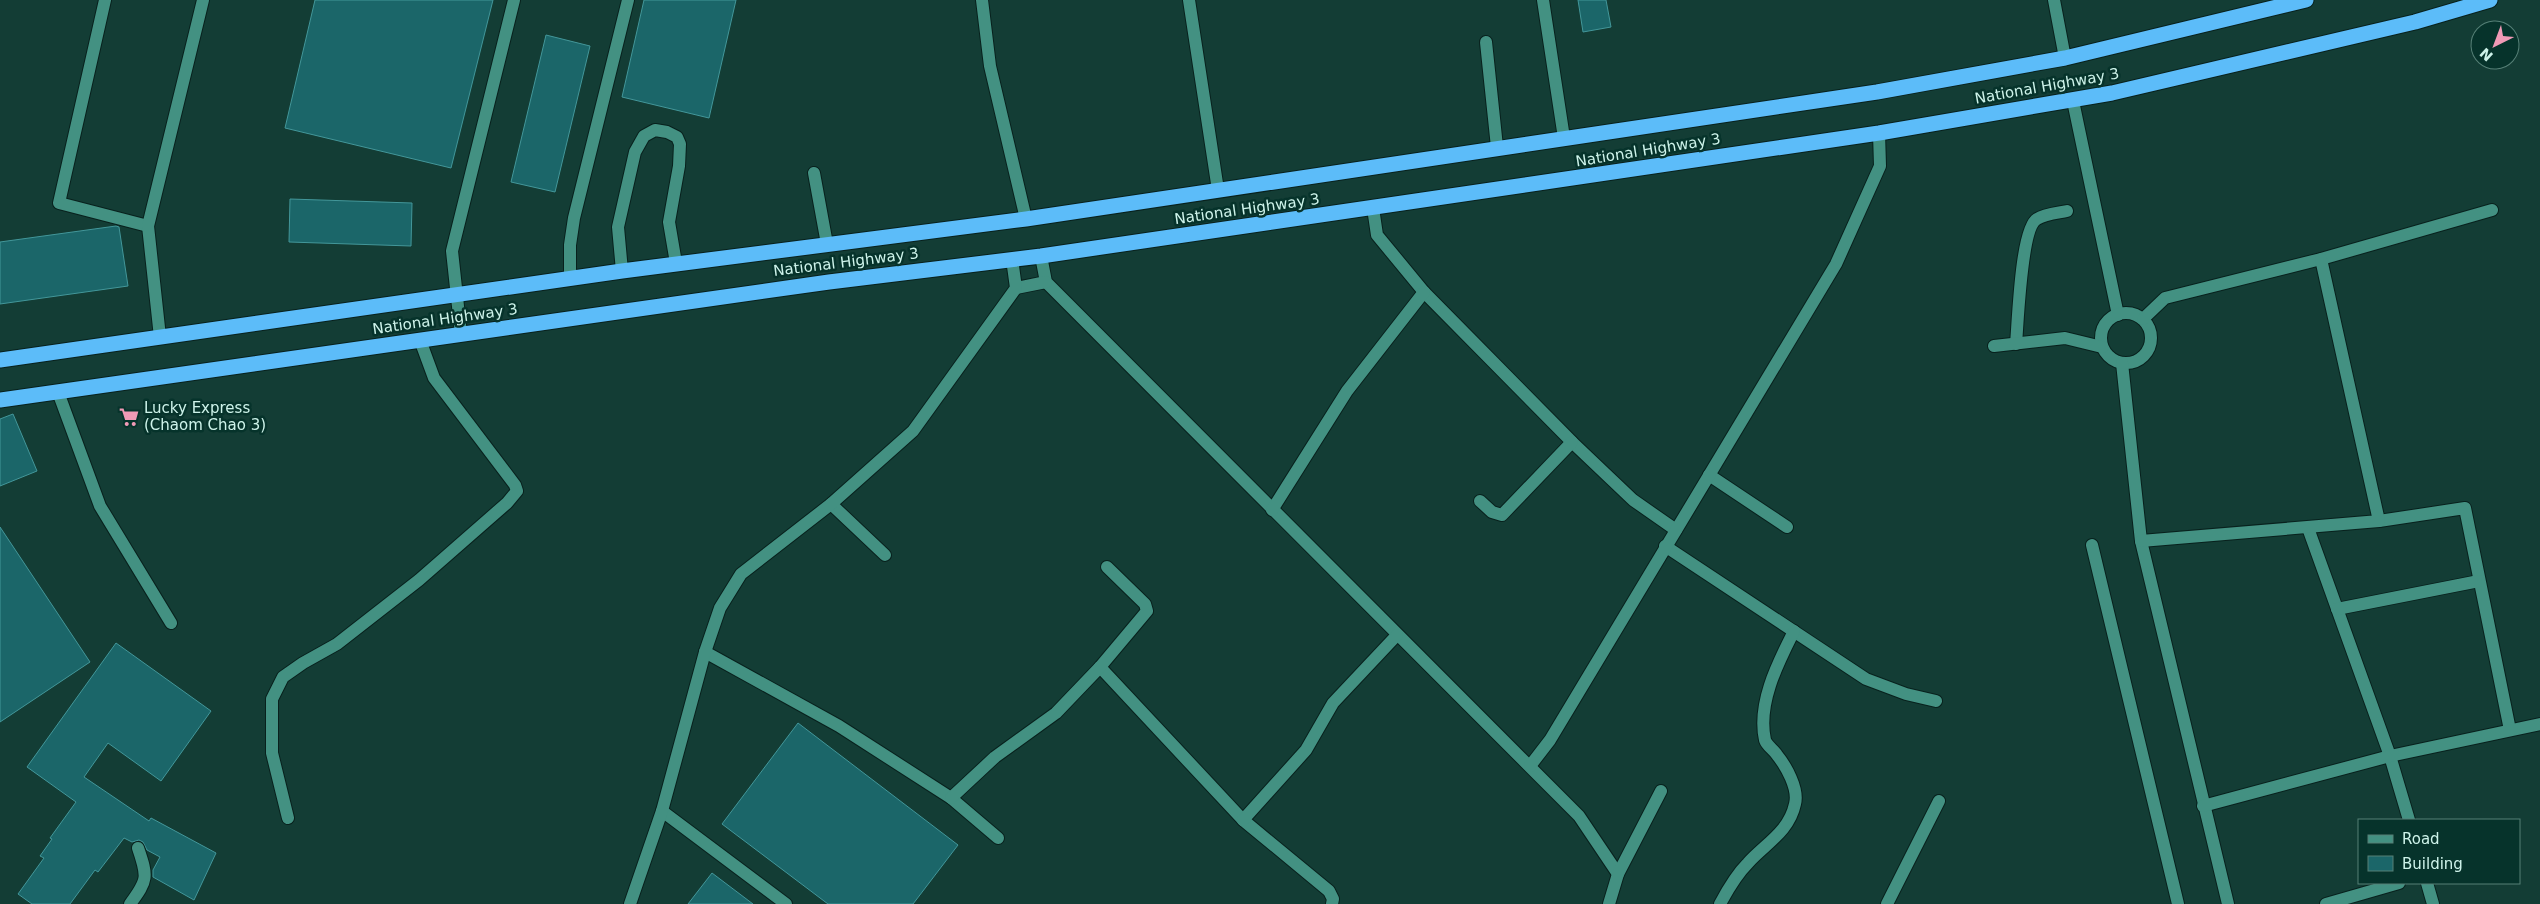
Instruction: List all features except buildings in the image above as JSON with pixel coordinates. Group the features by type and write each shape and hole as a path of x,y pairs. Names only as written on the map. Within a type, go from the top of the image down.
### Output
{"highway":[{"name":"National Highway 3","path":"0,360 676,263 1026,219 1497,147 1877,92 2065,58 2306,0"},
{"name":"National Highway 3","path":"0,400 820,283 1041,256 1879,133 2073,101 2415,22 2490,0"}],"street":[{"path":"105,0 60,203 148,226"},
{"path":"160,337 148,226 203,0"},
{"path":"461,334 452,251 514,0"},
{"path":"570,278 570,245 574,218 628,0"},
{"path":"982,0 990,66 1026,219"},
{"path":"1189,0 1218,190"},
{"path":"1543,0 1564,138"},
{"path":"2054,0 2065,58"},
{"path":"1486,42 1497,147"},
{"path":"2073,101 2118,315"},
{"path":"622,271 618,227 624,199 636,152 644,136 655,130 667,132 677,138 680,144 679,166 669,222 676,263"},
{"path":"1530,766 1550,740 1836,264 1880,166 1879,133"},
{"path":"814,174 827,244"},
{"path":"1373,208 1377,235 1424,292 1572,442 1633,500 1676,530"},
{"path":"2143,319 2165,298 2320,259 2492,210"},
{"path":"2016,344 2024,254 2030,226 2037,219 2067,211"},
{"path":"1041,256 1046,282 1579,816 1618,874"},
{"path":"1012,259 1016,288"},
{"path":"2320,259 2379,521"},
{"path":"630,904 662,811 705,652 720,608 741,574 831,504 913,431 1016,288 1046,282"},
{"path":"1272,510 1347,391 1424,292"},
{"path":"2131,314 2143,319 2150,330 2151,343 2146,355 2135,362 2122,363 2110,358 2102,347 2101,334 2107,322 2118,315 2131,314"},
{"path":"1994,346 2065,338 2102,347"},
{"path":"288,818 272,753 272,699 283,677 303,662 337,644 412,586 507,503 517,491 515,485 434,378 420,340"},
{"path":"2122,363 2141,541 2228,904"},
{"path":"58,392 100,506 171,623"},
{"path":"1480,501 1492,512 1502,515 1572,442"},
{"path":"1709,475 1787,527"},
{"path":"831,504 885,555"},
{"path":"2141,541 2379,521 2465,508 2510,730"},
{"path":"2308,528 2390,756 2409,819"},
{"path":"2092,545 2178,904"},
{"path":"1665,546 1866,679 1906,694 1936,701"},
{"path":"951,798 995,757 1056,713 1100,667 1147,612 1146,604 1108,567"},
{"path":"2337,609 2480,580"},
{"path":"1720,904 1732,883 1748,862 1769,845 1785,827 1796,803 1792,780 1778,756 1766,743 1763,717 1774,670 1794,631"},
{"path":"1243,820 1306,750 1333,703 1397,635"},
{"path":"705,652 839,726 951,798 998,838"},
{"path":"1100,667 1243,820 1328,892 1334,899 1332,904"},
{"path":"2203,806 2390,756 2540,724"},
{"path":"1608,904 1618,874 1661,791"},
{"path":"1887,904 1939,801"},
{"path":"662,811 786,904"},
{"path":"130,904 145,880 146,872 138,848"},
{"path":"2326,904 2395,884"},
{"path":"2427,884 2433,904"}],"place":[{"name":"Lucky Express (Chaom Chao 3)","path":"129,417"}]}
